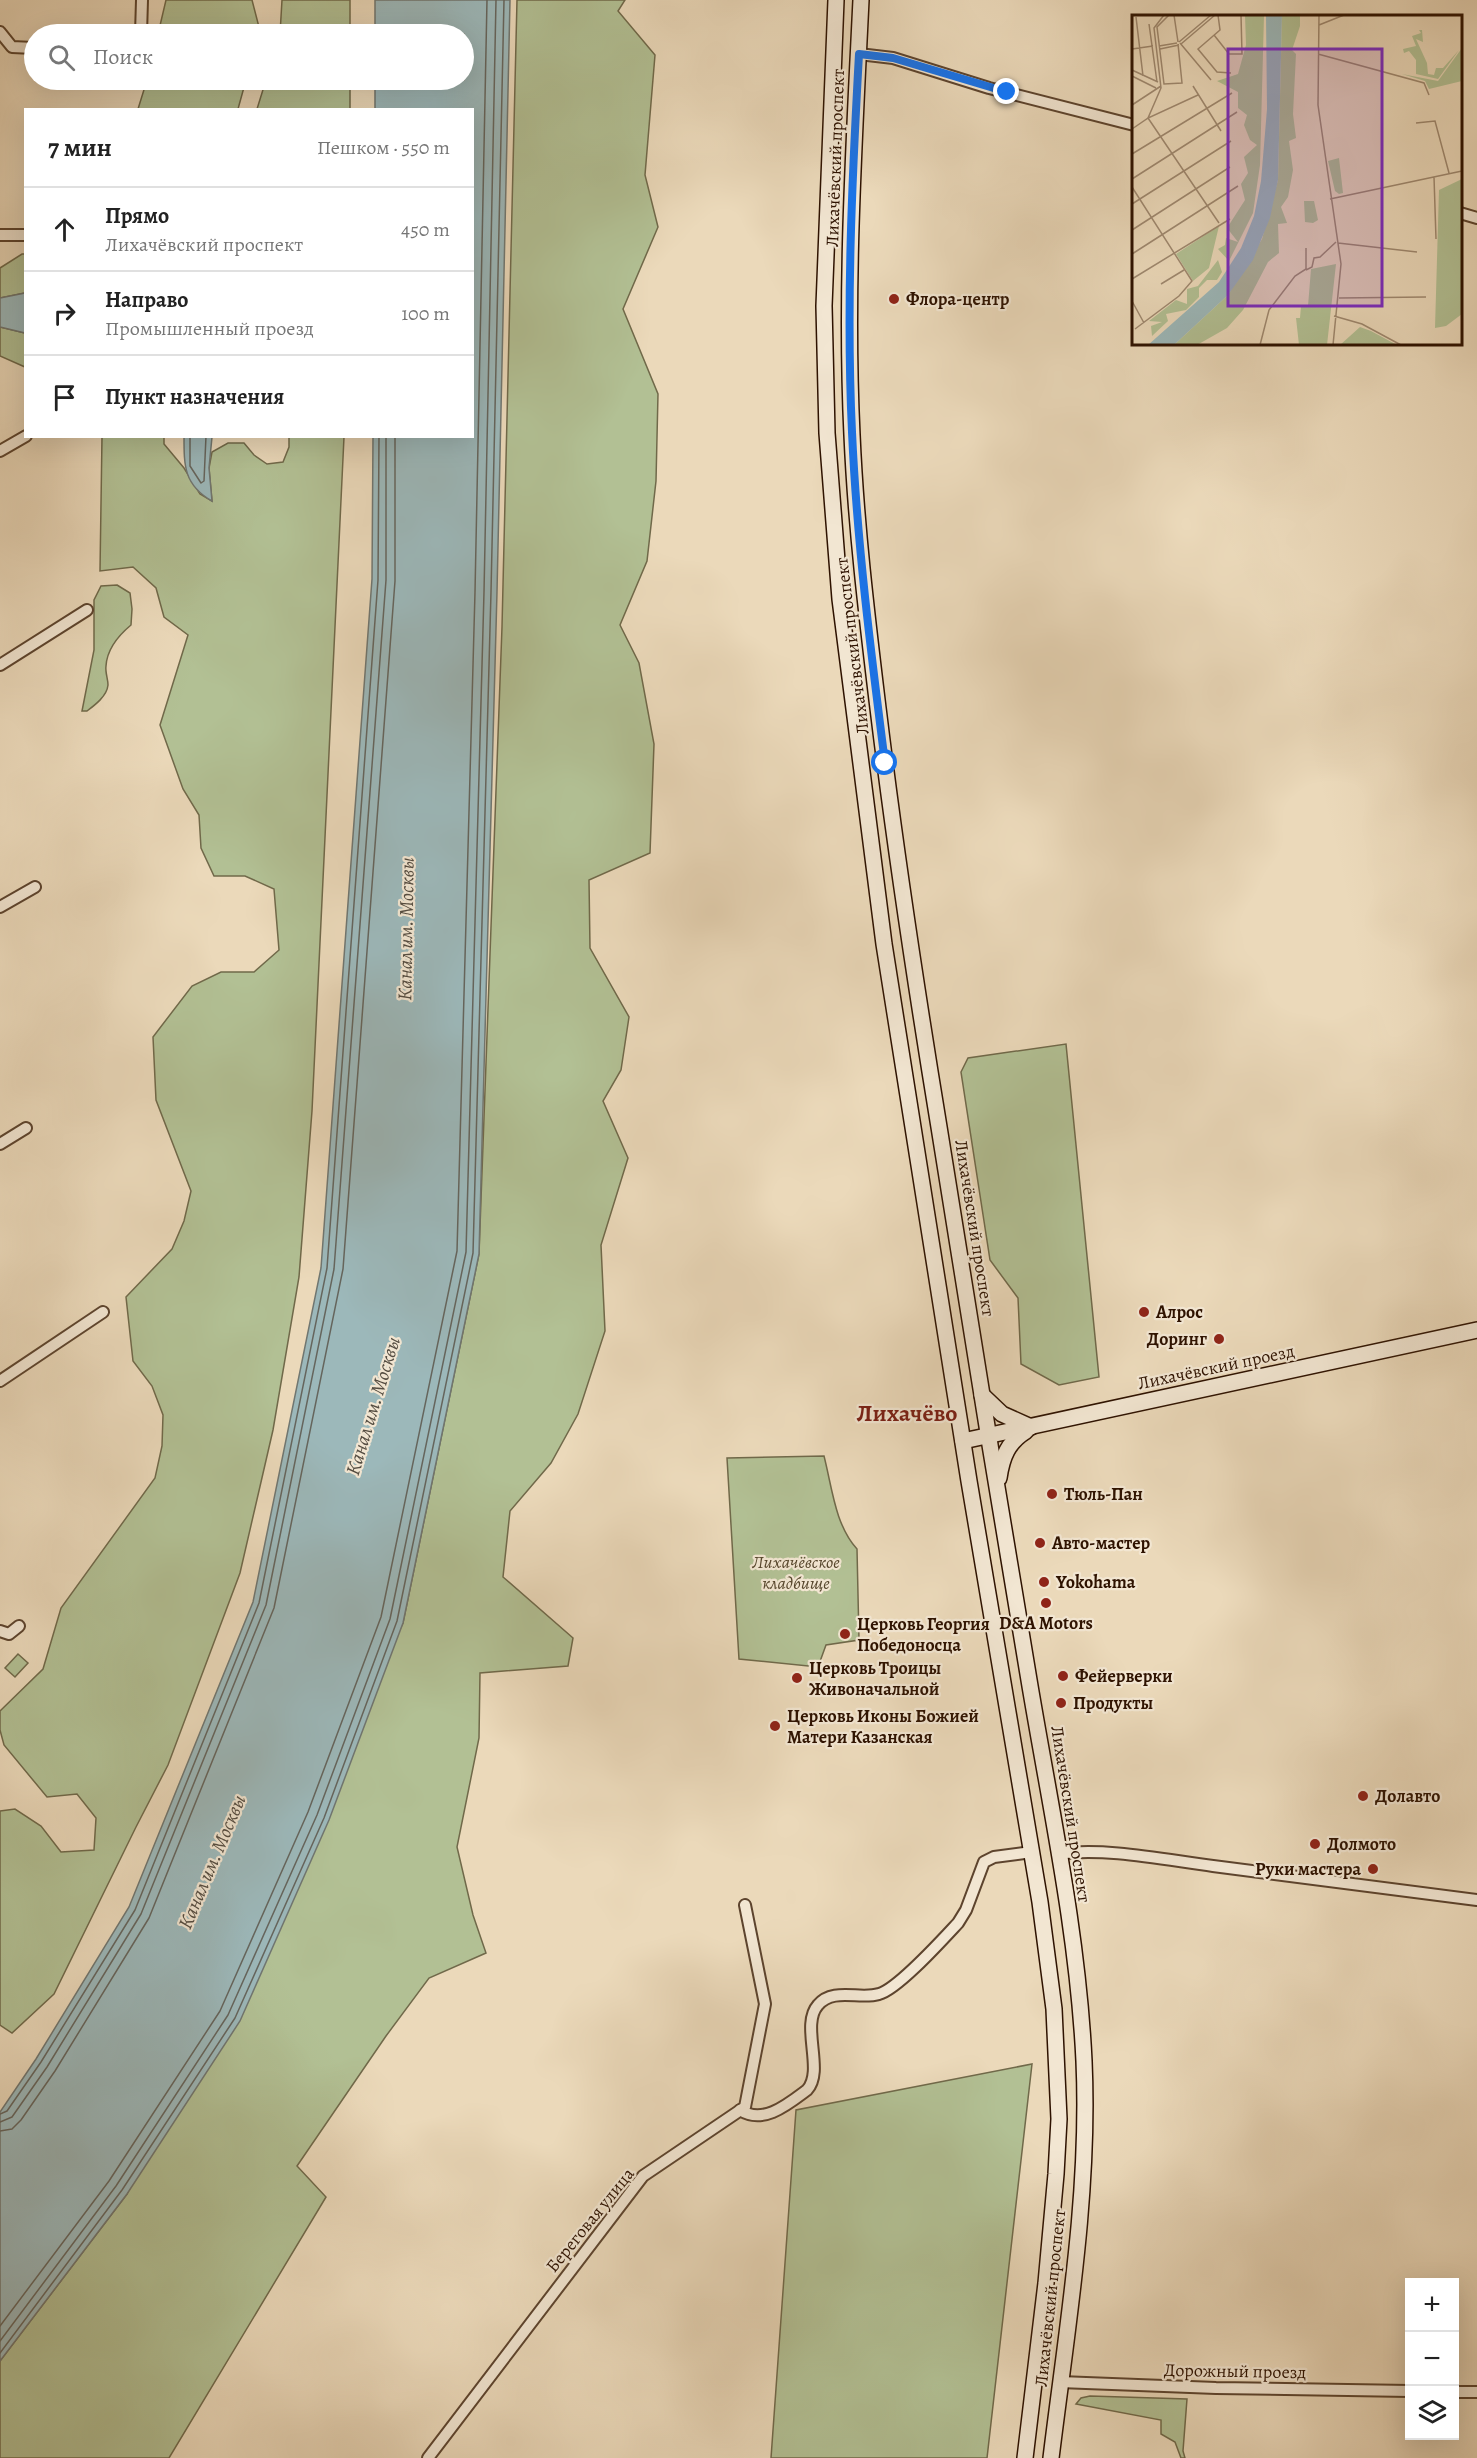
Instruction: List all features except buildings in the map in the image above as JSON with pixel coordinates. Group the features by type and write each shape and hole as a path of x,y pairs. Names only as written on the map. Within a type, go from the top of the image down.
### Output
{"main road":[{"name":"Лихачёвский проспект","path":"836,0 827,183 824,306 827,433 834,543 874,877 963,1441 1032,1852 1054,2008 1059,2119 1052,2228 1025,2458"},
{"name":"Лихачёвский проспект","path":"861,0 850,229 849,307 852,432 859,542 898,862 988,1436 1058,1854 1080,2006 1085,2119 1078,2231 1051,2458"},
{"name":"Лихачёвский проезд","path":"963,1441 1477,1330"},
{"path":"982,1395 1002,1414 1031,1427"},
{"path":"997,1488 1006,1450 1019,1435 1031,1427"}],"street":[{"path":"141,24 142,0"},
{"path":"0,32 12,47 24,48"},
{"path":"859,54 893,58 989,88 1132,124"},
{"path":"1462,213 1477,218"},
{"path":"0,235 24,235"},
{"path":"0,450 24,437"},
{"path":"0,665 87,610"},
{"path":"0,907 35,887"},
{"path":"0,1144 26,1128"},
{"path":"0,1381 103,1312"},
{"path":"0,1630 9,1634 20,1626"},
{"path":"745,1905 765,2004 745,2107 740,2110 749,2116 764,2117 810,2087 813,2074 812,2015 823,2000 835,1996 870,1996 887,1992 958,1923 969,1904 984,1862 994,1857 1032,1852"},
{"path":"1058,1854 1098,1853 1173,1861 1477,1900"},
{"name":"Береговая улица","path":"428,2458 643,2176 740,2110"},
{"name":"Дорожный проезд","path":"1060,2382 1216,2388 1405,2391"},
{"path":"1459,2392 1477,2392"}],"green space":[{"path":"166,0 252,0 258,24 160,24"},
{"path":"282,0 350,0 350,24 281,24"},
{"path":"517,0 625,0 618,11 655,55 645,175 658,227 623,309 658,394 656,481 647,561 620,625 639,663 654,744 650,853 589,880 590,948 629,1017 621,1070 603,1101 628,1158 601,1245 605,1331 578,1414 551,1463 510,1511 503,1577 573,1638 568,1666 480,1673 479,1738 457,1847 473,1915 486,1953 429,1978 386,2036 297,2166 326,2197 169,2458 0,2458 0,2361 127,2194 403,1623 479,1254 502,627"},
{"path":"144,90 243,90 238,108 138,108"},
{"path":"263,90 350,90 350,108 257,108"},
{"path":"24,254 24,293 0,298 0,268"},
{"path":"0,327 24,333 24,367 0,356"},
{"path":"102,438 164,438 164,444 184,468 200,494 212,501 209,468 212,452 228,443 244,443 254,455 267,464 283,462 289,447 289,438 344,438 312,1111 299,1277 273,1430 240,1573 168,1765 54,1994 12,2033 0,2025 0,1811 15,1809 41,1826 61,1852 94,1850 96,1818 77,1794 47,1797 4,1745 0,1730 0,1711 43,1669 61,1608 155,1478 162,1446 163,1415 152,1386 133,1361 126,1297 172,1249 184,1221 191,1191 156,1100 153,1037 192,986 221,972 254,972 279,950 274,889 245,876 214,876 201,848 199,815 183,789 160,725 188,635 164,617 156,588 133,567 100,571"},
{"path":"117,585 130,593 131,625 111,648 107,660 108,685 105,693 90,709 82,711 94,650 94,600 101,586"},
{"path":"1066,1044 1099,1377 1059,1385 1021,1364 1018,1298 990,1260 961,1072 968,1058"},
{"name":"Лихачёвское кладбище","path":"824,1456 839,1517 857,1549 859,1640 826,1645 818,1667 739,1659 727,1458"},
{"path":"18,1654 28,1663 15,1677 5,1668"},
{"path":"1032,2064 987,2458 771,2458 796,2110"},
{"path":"1090,2396 1187,2399 1183,2451 1185,2458 1181,2458 1175,2442 1161,2434 1161,2420 1076,2404 1081,2398"}],"water":[{"name":"Канал им. Москвы","path":"375,0 510,0 479,1254 403,1623 329,1820 240,2021 127,2194 0,2361 0,2112 36,2059 129,1907 253,1602 321,1268 372,579 373,438 474,438 474,108 375,108 375,90 474,90 474,24 375,24"},
{"path":"24,293 24,333 0,327 0,298"},
{"path":"184,438 212,438 209,468 212,501 203,495 191,481 184,457"}],"place":[{"name":"Флора-центр","path":"894,299"},
{"name":"Алрос","path":"1144,1312"},
{"name":"Доринг","path":"1219,1339"},
{"name":"Тюль-Пан","path":"1052,1494"},
{"name":"Авто-мастер","path":"1040,1543"},
{"name":"Yokohama","path":"1044,1582"},
{"name":"D&A Motors","path":"1046,1603"},
{"name":"Церковь Георгия Победоносца","path":"845,1634"},
{"name":"Фейерверки","path":"1063,1676"},
{"name":"Церковь Троицы Живоначальной","path":"797,1678"},
{"name":"Продукты","path":"1061,1703"},
{"name":"Церковь Иконы Божией Матери Казанская","path":"775,1726"},
{"name":"Долавто","path":"1363,1796"},
{"name":"Долмото","path":"1315,1844"},
{"name":"Руки мастера","path":"1373,1869"}],"district":[{"name":"Лихачёво","path":"907,1413"}],"route":[{"path":"885,763 859,542 852,432 850,229 859,54 893,58 1007,92"}]}
